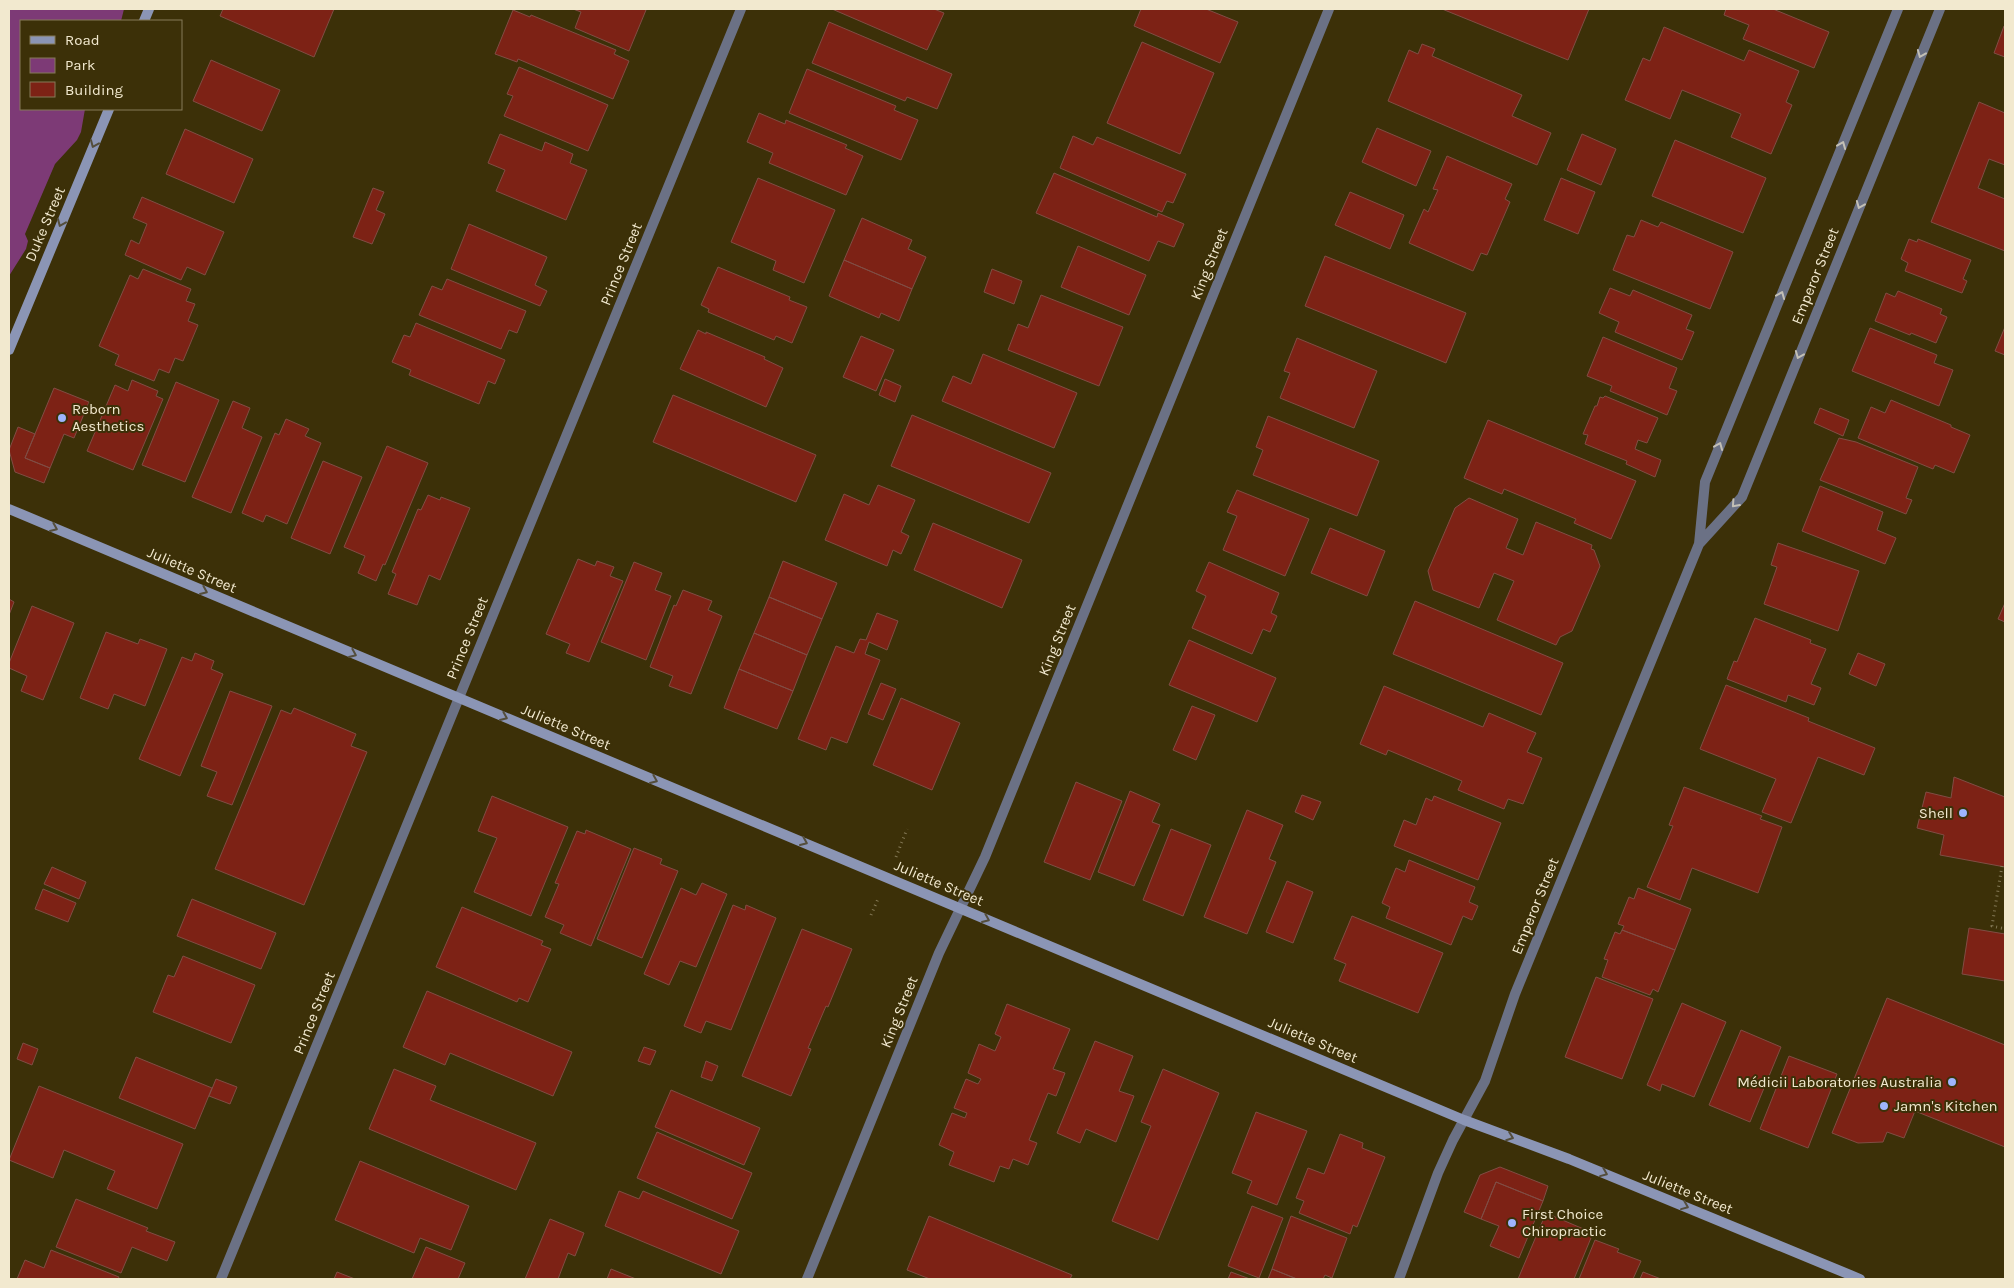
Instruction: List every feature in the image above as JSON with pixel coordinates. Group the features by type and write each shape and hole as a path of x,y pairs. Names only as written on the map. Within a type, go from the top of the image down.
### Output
{"main road":[{"name":"Duke Street","path":"9,350 109,110"},
{"name":"Juliette Street","path":"9,509 1464,1120 1569,1158 1860,1279"}],"street":[{"name":"Prince Street","path":"221,1279 741,9"},
{"name":"King Street","path":"807,1279 939,953 985,857 1329,9"},
{"name":"Emperor Street","path":"1399,1279 1438,1173 1453,1140 1486,1081 1515,994 1699,544 1704,482 1898,9"},
{"name":"Emperor Street","path":"1699,544 1742,497 1940,9"}],"path":[{"path":"901,844 907,830"},
{"path":"2002,866 1992,926 2005,929"},
{"path":"871,915 875,906"}],"green space":[{"path":"9,9 124,9 121,20 20,20 20,110 85,110 81,132 77,140 55,164 25,234 28,241 26,249 9,276"}],"building":[{"path":"223,9 334,9 314,57 220,16"},
{"path":"573,9 646,10 629,51 575,28 581,12"},
{"path":"832,9 934,9 944,13 927,50"},
{"path":"1141,9 1206,9 1238,22 1220,63 1134,26"},
{"path":"1442,9 1589,9 1568,60"},
{"path":"1726,9 1773,9 1829,32 1814,68 1743,39 1749,25 1724,15"},
{"path":"513,10 530,17 531,15 616,50 614,54 629,61 613,99 518,59 517,62 495,54"},
{"path":"829,22 952,74 937,109 907,97 905,101 812,63"},
{"path":"1664,27 1744,61 1749,50 1799,71 1786,102 1792,105 1771,154 1731,137 1741,114 1682,90 1670,119 1625,100 1643,58 1650,61"},
{"path":"2005,27 2005,57 1994,53"},
{"path":"1142,42 1214,73 1180,154 1107,123"},
{"path":"1422,44 1435,49 1432,56 1522,95 1512,116 1551,133 1537,165 1388,101 1409,50 1418,54"},
{"path":"211,60 280,90 262,131 193,101"},
{"path":"519,67 608,105 588,151 504,116 513,96 507,94"},
{"path":"807,69 896,106 894,110 918,120 901,160 789,113"},
{"path":"1979,102 2005,113 2005,165 1989,159 1978,188 2005,199 2005,251 1931,222"},
{"path":"759,113 785,124 786,120 847,145 845,148 863,156 846,195 769,163 773,153 747,142"},
{"path":"1377,128 1431,151 1416,186 1362,162"},
{"path":"185,129 253,159 234,203 166,174"},
{"path":"500,134 542,151 545,142 573,154 570,163 587,170 566,220 496,191 505,170 488,163"},
{"path":"1582,134 1616,149 1601,185 1567,170"},
{"path":"1073,136 1093,145 1097,137 1186,174 1173,203 1167,201 1162,212 1060,168"},
{"path":"1675,140 1766,178 1743,233 1652,196"},
{"path":"1447,156 1512,184 1505,199 1510,202 1487,255 1481,253 1473,271 1409,243 1424,209 1428,212 1438,190 1433,189"},
{"path":"1054,173 1157,217 1158,213 1184,224 1174,247 1158,241 1149,261 1036,213"},
{"path":"758,178 835,210 804,283 773,270 776,261 731,242"},
{"path":"1561,178 1595,192 1578,234 1544,220"},
{"path":"373,188 384,192 376,210 385,214 372,244 353,237"},
{"path":"1350,192 1404,215 1390,249 1335,225"},
{"path":"142,197 224,232 205,275 187,267 181,280 125,255 131,240 139,244 147,224 133,218"},
{"path":"862,218 912,240 908,249 926,257 912,289 844,260"},
{"path":"1641,220 1658,227 1661,222 1733,252 1710,309 1613,270 1627,235 1634,237"},
{"path":"469,224 547,257 535,285 547,291 540,306 451,269"},
{"path":"1909,239 1917,242 1918,239 1971,260 1963,279 1967,281 1962,293 1905,271 1908,263 1901,259"},
{"path":"1078,246 1146,275 1129,315 1061,287"},
{"path":"1325,256 1466,313 1446,363 1305,306"},
{"path":"844,260 912,289 899,321 881,313 879,318 829,296"},
{"path":"718,267 790,297 789,300 807,307 792,343 776,336 774,340 708,312 709,309 701,305"},
{"path":"143,269 191,289 186,301 195,304 188,321 198,325 183,361 175,358 169,373 159,369 154,381 115,365 119,355 99,346 130,275 138,279"},
{"path":"992,269 1022,281 1014,304 984,292"},
{"path":"447,279 526,311 517,333 509,330 501,349 419,315 432,286 442,290"},
{"path":"1610,288 1630,296 1633,290 1692,315 1686,329 1694,332 1682,360 1615,332 1619,322 1599,313"},
{"path":"1898,291 1942,309 1940,314 1947,317 1936,343 1875,321 1886,293 1895,297"},
{"path":"1041,295 1123,327 1099,386 1008,350 1018,324 1028,328"},
{"path":"416,323 505,360 495,384 488,381 479,404 409,375 411,370 392,362 404,335 410,337"},
{"path":"2005,327 2005,355 1995,351"},
{"path":"1870,328 1937,355 1934,363 1953,370 1939,406 1852,371"},
{"path":"698,330 765,357 764,359 783,368 766,407 680,369"},
{"path":"861,336 894,350 876,391 843,377"},
{"path":"1603,337 1677,368 1669,388 1677,391 1667,415 1610,391 1612,386 1587,376"},
{"path":"1297,338 1377,371 1354,428 1280,398 1290,373 1284,371"},
{"path":"983,354 1077,393 1054,448 942,401 953,376 971,384"},
{"path":"885,379 901,386 895,402 879,395"},
{"path":"132,380 158,391 156,396 163,399 133,470 87,451 115,385 128,391"},
{"path":"176,382 219,400 185,482 142,465"},
{"name":"Reborn Aesthetics","path":"54,388 89,402 74,438 64,434 50,468 25,458"},
{"path":"673,395 816,455 796,502 653,442"},
{"path":"1605,396 1658,418 1647,443 1638,440 1635,449 1661,460 1655,477 1626,464 1627,461 1585,444 1588,435 1583,434 1600,397 1603,398"},
{"path":"1891,400 1970,435 1954,473 1935,465 1933,469 1858,438 1871,407 1885,413"},
{"path":"233,401 250,408 242,428 262,437 231,513 192,497"},
{"path":"1820,408 1849,420 1843,436 1814,423"},
{"path":"912,415 1051,473 1029,523 891,466"},
{"path":"1268,416 1379,461 1357,516 1253,475 1263,450 1256,447"},
{"path":"286,419 309,429 305,436 321,443 287,524 266,515 263,522 242,513 275,433 279,435"},
{"path":"1488,420 1636,481 1611,539 1574,523 1576,519 1504,489 1502,494 1464,478"},
{"path":"18,427 35,434 25,458 50,468 44,483 15,472 9,450"},
{"path":"1839,438 1856,442 1918,467 1906,498 1912,500 1906,514 1820,480"},
{"path":"387,446 428,463 385,565 383,564 376,581 358,573 365,556 344,547"},
{"path":"323,461 362,477 330,554 291,538"},
{"path":"878,485 915,500 901,532 909,536 901,554 893,550 887,566 825,540 844,494 869,505"},
{"path":"1820,486 1883,512 1877,530 1896,538 1885,564 1802,531"},
{"path":"1237,490 1309,519 1285,576 1223,550 1237,516 1227,512"},
{"path":"428,495 440,500 441,497 470,508 440,580 429,575 417,605 388,594 396,574 392,572 418,509 421,510"},
{"path":"1469,498 1518,519 1506,548 1523,555 1536,522 1592,545 1591,549 1594,550 1600,566 1572,631 1560,637 1556,645 1497,620 1514,581 1494,573 1479,608 1433,590 1428,571 1455,508"},
{"path":"933,523 1022,560 1002,608 914,570"},
{"path":"1330,528 1385,551 1367,596 1311,573"},
{"path":"1778,543 1859,571 1838,631 1764,604 1777,567 1771,565"},
{"path":"578,559 595,566 597,561 614,567 610,576 623,581 589,662 566,653 570,644 546,634"},
{"path":"783,561 837,583 822,619 769,597"},
{"path":"634,562 662,573 655,590 671,596 646,660 601,642"},
{"path":"1209,562 1279,593 1271,613 1277,616 1270,632 1263,629 1252,654 1192,628 1206,596 1196,591"},
{"path":"683,590 712,601 708,610 722,616 691,694 669,686 673,676 650,667 674,605 676,606"},
{"path":"769,597 822,619 807,655 754,633"},
{"path":"9,599 14,602 9,615"},
{"path":"1415,601 1563,663 1541,715 1393,654"},
{"path":"2005,603 2005,622 1998,619"},
{"path":"32,606 74,623 43,700 21,691 27,676 9,668 9,663"},
{"path":"877,613 898,621 887,650 869,642 865,654 880,660 847,743 831,737 826,750 798,739 836,646 854,653 860,639 866,640"},
{"path":"1755,618 1811,640 1810,643 1826,649 1811,684 1821,688 1814,705 1788,695 1786,702 1727,679 1734,661 1737,662"},
{"path":"106,632 138,644 140,639 167,649 145,706 114,694 108,709 80,698"},
{"path":"754,633 807,655 793,691 739,669"},
{"path":"1189,640 1276,678 1257,722 1169,685"},
{"path":"195,653 214,661 211,669 223,674 180,776 139,759 182,657 192,661"},
{"path":"1858,653 1885,664 1876,686 1849,674"},
{"path":"739,669 793,691 777,729 724,708"},
{"path":"881,683 896,689 883,720 868,714"},
{"path":"1726,685 1809,718 1808,721 1875,748 1864,775 1818,757 1791,823 1762,812 1776,779 1700,749"},
{"path":"1384,686 1483,727 1489,713 1536,733 1527,752 1542,758 1523,804 1508,799 1504,809 1458,790 1462,781 1388,750 1386,755 1360,744"},
{"path":"230,691 272,706 232,805 207,796 217,772 201,766"},
{"path":"901,698 960,723 932,790 873,765"},
{"path":"1192,706 1215,715 1196,760 1173,750"},
{"path":"294,708 356,734 351,746 367,752 304,905 215,869 281,710 291,714"},
{"name":"Shell","path":"1954,777 2005,797 2005,867 1940,855 1944,835 1917,828 1926,792 1951,798"},
{"path":"1076,782 1122,801 1090,880 1044,862"},
{"path":"1684,787 1762,816 1760,819 1782,827 1758,893 1692,868 1680,900 1647,887 1673,826 1669,825"},
{"path":"1130,791 1160,804 1152,822 1160,825 1134,886 1098,872"},
{"path":"1302,795 1321,802 1313,820 1295,812"},
{"path":"492,796 568,827 531,916 474,892 497,838 478,831"},
{"path":"1434,796 1501,823 1478,880 1394,846 1404,820 1416,825 1426,798 1432,801"},
{"path":"1247,810 1283,825 1269,859 1276,862 1247,934 1204,917"},
{"path":"1171,829 1211,845 1183,916 1143,900"},
{"path":"586,830 631,849 591,946 560,933 564,925 545,917 559,884 555,883 577,831 585,834"},
{"path":"634,848 662,859 660,864 678,871 642,958 597,939"},
{"path":"1409,860 1475,887 1469,902 1478,906 1472,920 1463,916 1451,945 1386,918 1390,907 1382,903 1396,868 1405,872"},
{"path":"52,867 86,882 79,899 44,884"},
{"path":"1287,881 1313,892 1293,943 1266,932"},
{"path":"702,883 727,894 696,967 680,961 669,985 644,974 681,888 696,895"},
{"path":"1638,888 1691,909 1675,950 1622,930 1624,926 1618,924 1629,897 1634,899"},
{"path":"43,889 76,903 68,922 35,909"},
{"path":"192,899 276,933 261,969 177,936"},
{"path":"733,905 745,910 746,905 776,918 731,1030 706,1021 701,1033 684,1026"},
{"path":"462,907 543,941 541,945 551,949 528,1002 519,998 517,1002 436,967"},
{"path":"1352,916 1443,953 1418,1013 1339,981 1346,964 1334,959"},
{"path":"1969,928 2005,934 2005,981 1962,974"},
{"path":"802,929 852,949 828,1007 826,1006 808,1048 811,1049 791,1096 742,1076"},
{"path":"1622,930 1675,950 1658,992 1653,989 1650,995 1602,977 1608,960 1604,959 1615,932 1620,934"},
{"path":"183,956 255,985 231,1043 153,1012 168,975 174,977"},
{"path":"1596,977 1653,999 1622,1079 1565,1057"},
{"path":"427,991 572,1052 553,1096 450,1053 445,1065 403,1047"},
{"path":"1887,998 2005,1045 2005,1147 1915,1111 1904,1138 1887,1132 1883,1142 1858,1143 1832,1133"},
{"path":"1682,1003 1726,1022 1694,1097 1662,1084 1660,1091 1647,1085"},
{"path":"1007,1004 1070,1029 1053,1069 1065,1073 1056,1096 1048,1093 1029,1140 1037,1143 1028,1165 1013,1159 1009,1169 1000,1166 994,1182 949,1165 954,1152 939,1145 952,1113 965,1118 967,1113 954,1108 966,1079 978,1084 981,1079 968,1073 979,1044 995,1051 1001,1037 995,1034"},
{"path":"1741,1030 1781,1047 1750,1122 1709,1105"},
{"path":"1095,1041 1133,1056 1119,1091 1134,1096 1116,1142 1086,1129 1080,1143 1057,1133"},
{"path":"23,1043 38,1049 32,1065 17,1059"},
{"path":"644,1047 656,1051 650,1065 638,1061"},
{"path":"1789,1056 1837,1074 1808,1148 1760,1129"},
{"path":"136,1057 212,1088 195,1129 119,1098"},
{"path":"706,1061 718,1066 712,1081 701,1077"},
{"path":"394,1069 436,1086 430,1100 536,1143 516,1190 369,1129"},
{"path":"1163,1069 1219,1093 1158,1240 1112,1221 1151,1126 1141,1122"},
{"path":"216,1079 237,1087 230,1104 209,1096"},
{"path":"39,1086 183,1144 157,1209 107,1189 115,1171 64,1150 53,1178 9,1160"},
{"path":"671,1090 760,1128 744,1165 655,1127"},
{"path":"1256,1112 1307,1131 1277,1205 1247,1193 1252,1181 1232,1173"},
{"path":"657,1132 752,1173 732,1219 637,1178"},
{"path":"1340,1134 1363,1143 1362,1148 1385,1157 1357,1227 1353,1225 1350,1234 1299,1213 1304,1201 1296,1198 1308,1168 1324,1174"},
{"path":"360,1161 469,1206 451,1250 420,1238 414,1253 335,1220"},
{"path":"1500,1167 1548,1186 1543,1201 1496,1182 1481,1219 1464,1212 1480,1175"},
{"name":"First Choice Chiropractic","path":"1496,1182 1543,1201 1519,1258 1490,1246 1499,1226 1481,1219"},
{"path":"619,1191 639,1199 643,1191 739,1231 721,1274 605,1226"},
{"path":"76,1199 148,1228 146,1231 175,1242 167,1261 132,1247 121,1273 56,1247"},
{"path":"1252,1206 1283,1218 1259,1278 1228,1266"},
{"path":"1546,1213 1593,1233 1574,1279 1518,1279"},
{"path":"929,1216 1072,1275 1070,1279 930,1279 907,1270"},
{"path":"1291,1216 1347,1238 1332,1278 1325,1275 1323,1279 1297,1279 1272,1269"},
{"path":"550,1219 584,1233 575,1256 568,1253 558,1279 525,1279"},
{"path":"1595,1240 1619,1249 1617,1252 1641,1261 1633,1279 1579,1279"},
{"path":"426,1247 465,1263 458,1279 412,1279"},
{"path":"51,1250 119,1277 118,1279 17,1279 25,1260 44,1268"},
{"path":"611,1269 636,1279 607,1279"},
{"path":"1272,1269 1297,1279 1268,1279"},
{"path":"337,1272 355,1279 334,1279"},
{"path":"1231,1272 1250,1279 1228,1279"},
{"path":"1643,1272 1661,1279 1640,1279"}],"place":[{"name":"Reborn Aesthetics","path":"62,418"},
{"name":"Shell","path":"1963,813"},
{"name":"Médicii Laboratories Australia","path":"1952,1082"},
{"name":"Jamn's Kitchen","path":"1884,1106"},
{"name":"First Choice Chiropractic","path":"1512,1223"}]}
